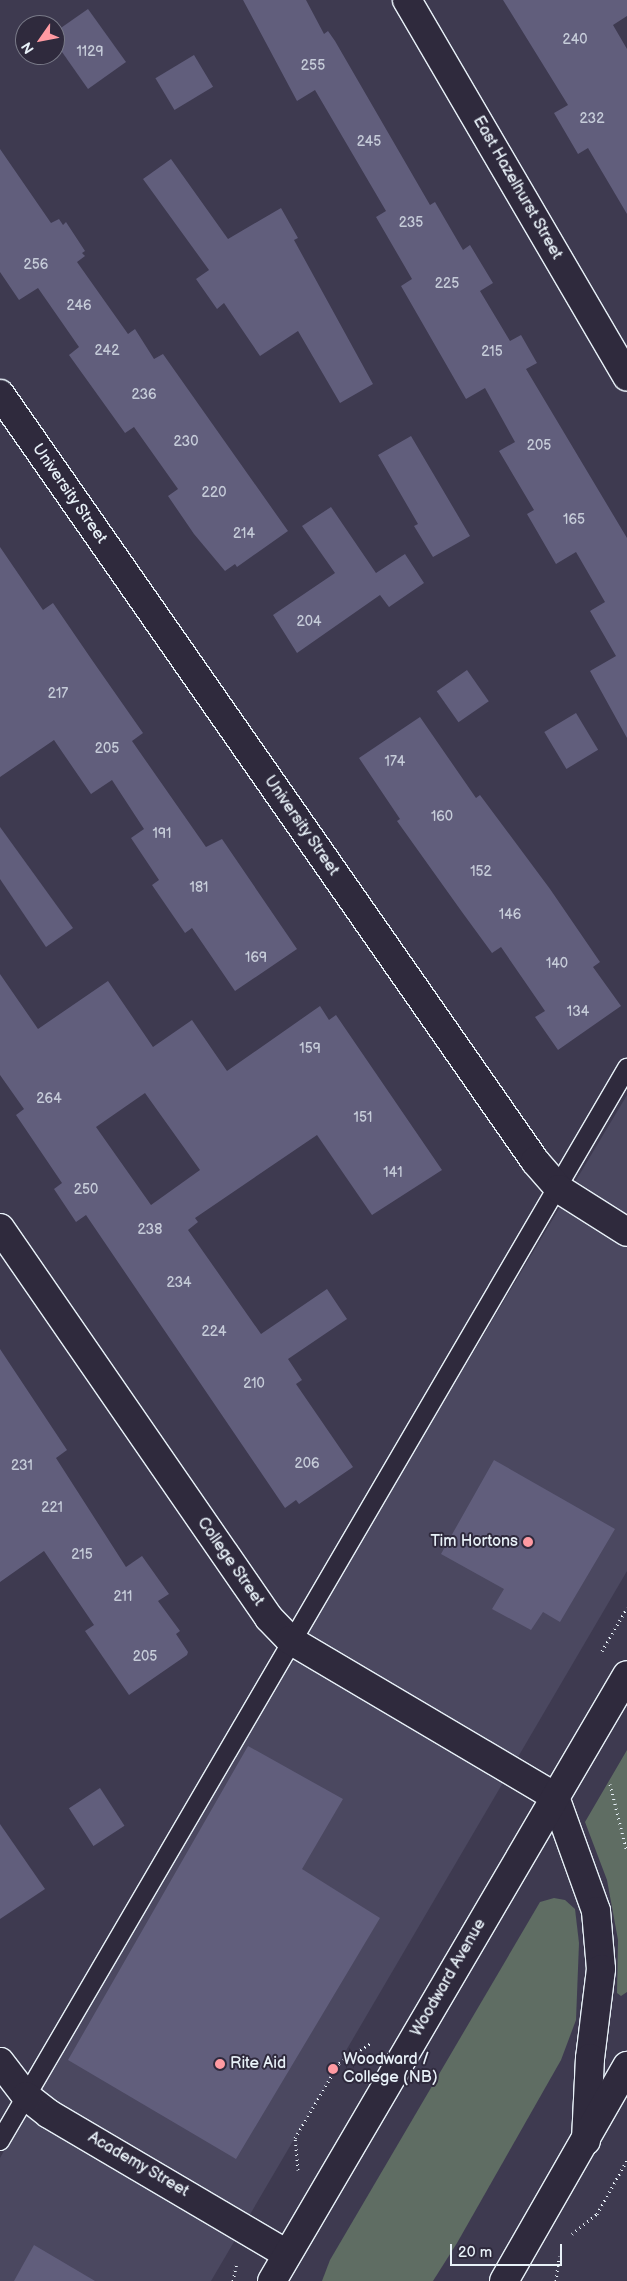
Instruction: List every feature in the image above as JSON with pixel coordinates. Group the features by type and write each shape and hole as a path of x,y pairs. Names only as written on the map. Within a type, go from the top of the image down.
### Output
{"street":[{"name":"East Hazelhurst Street","path":"407,0 627,377"},
{"name":"University Street","path":"0,394 529,1153 559,1188 627,1232"},
{"name":"College Street","path":"0,1228 268,1618 290,1640 554,1798"},
{"name":"Woodward Avenue","path":"272,2281 627,1674"},
{"path":"554,1798 596,1911 601,1969 590,2058 586,2141"},
{"name":"Academy Street","path":"0,2062 26,2096 50,2114 288,2254"},
{"path":"504,2281 586,2141 627,2066"}],"lane":[{"path":"0,2141 246,1717 269,1684 290,1640 559,1188 627,1068"}],"path":[{"path":"599,1656 627,1608"},
{"path":"610,1784 627,1852"},
{"path":"298,2173 295,2138 339,2063 376,2041"},
{"path":"564,2240 597,2214 627,2160"},
{"path":"233,2281 250,2230"},
{"path":"556,2281 561,2250"}],"shaded area":[{"path":"627,1095 627,1571 211,2281 0,2281 0,2158 239,1744"}],"green space":[{"path":"627,1750 627,1992 621,1996 617,1993 618,1940 607,1880 585,1822"},
{"path":"554,1898 565,1900 575,1909 579,1943 576,2020 561,2060 457,2243 433,2281 322,2281 330,2260 540,1902"}],"building":[{"path":"243,0 306,0 324,34 328,31 335,41 430,205 435,202 463,250 470,245 493,283 480,291 510,341 521,335 537,363 526,369 627,538 627,738 590,671 616,656 590,611 605,602 576,552 556,564 527,514 534,510 499,451 515,442 485,388 466,399 401,286 412,279 376,217 386,211 315,90 297,101"},
{"path":"503,0 627,0 627,16 613,25 627,49 627,214 588,148 578,154 554,113 568,105"},
{"path":"88,9 126,62 88,89 65,56 65,25"},
{"path":"194,55 213,87 174,110 155,78"},
{"path":"0,149 51,223 59,219 63,225 66,222 85,251 82,253 85,256 77,262 128,334 135,329 154,359 163,354 288,531 237,567 235,564 225,571 194,534 168,496 178,489 134,427 125,433 69,355 79,347 38,288 19,300 0,272"},
{"path":"171,159 228,239 281,208 298,238 294,240 373,384 340,403 298,331 260,356 224,303 217,309 196,279 209,270 143,179"},
{"path":"411,436 470,536 433,557 414,526 418,524 378,455"},
{"path":"331,507 376,573 405,554 424,583 389,607 380,595 297,653 273,615 335,573 302,526"},
{"path":"0,547 43,610 53,603 143,733 132,741 206,847 222,839 297,949 235,991 192,928 185,933 152,885 159,880 131,838 144,829 112,780 91,794 54,740 0,777"},
{"path":"467,670 489,701 458,722 437,691"},
{"path":"576,713 598,750 566,769 544,732"},
{"path":"420,717 476,798 480,795 550,889 600,962 593,967 621,1006 558,1050 535,1017 545,1011 501,947 492,953 397,821 400,819 359,758"},
{"path":"0,827 73,928 46,947 0,879"},
{"path":"0,974 38,1029 108,981 153,1047 192,1020 227,1071 320,1006 329,1020 336,1015 442,1170 372,1215 317,1135 195,1218 198,1222 188,1230 261,1334 327,1289 347,1319 288,1359 302,1380 296,1384 353,1467 299,1504 296,1500 285,1508 86,1215 76,1222 54,1189 62,1183 16,1115 24,1109 0,1075","holes":["145,1093 200,1170 151,1205 96,1127"]},
{"path":"0,1349 67,1450 56,1458 126,1567 142,1556 169,1594 158,1601 180,1631 176,1634 188,1652 187,1655 129,1695 85,1631 94,1625 44,1551 0,1582"},
{"name":"Tim Hortons","path":"494,1460 615,1529 560,1622 543,1612 531,1630 492,1609 504,1589 441,1554"},
{"path":"248,1746 343,1799 302,1869 380,1918 236,2159 68,2060"},
{"path":"100,1788 125,1826 93,1846 69,1808"},
{"path":"0,1824 45,1889 0,1919"},
{"path":"34,2245 95,2281 14,2281"}],"place":[{"name":"Tim Hortons","path":"528,1542"},
{"name":"Rite Aid","path":"220,2064"},
{"name":"Woodward / College (NB)","path":"333,2069"}]}
